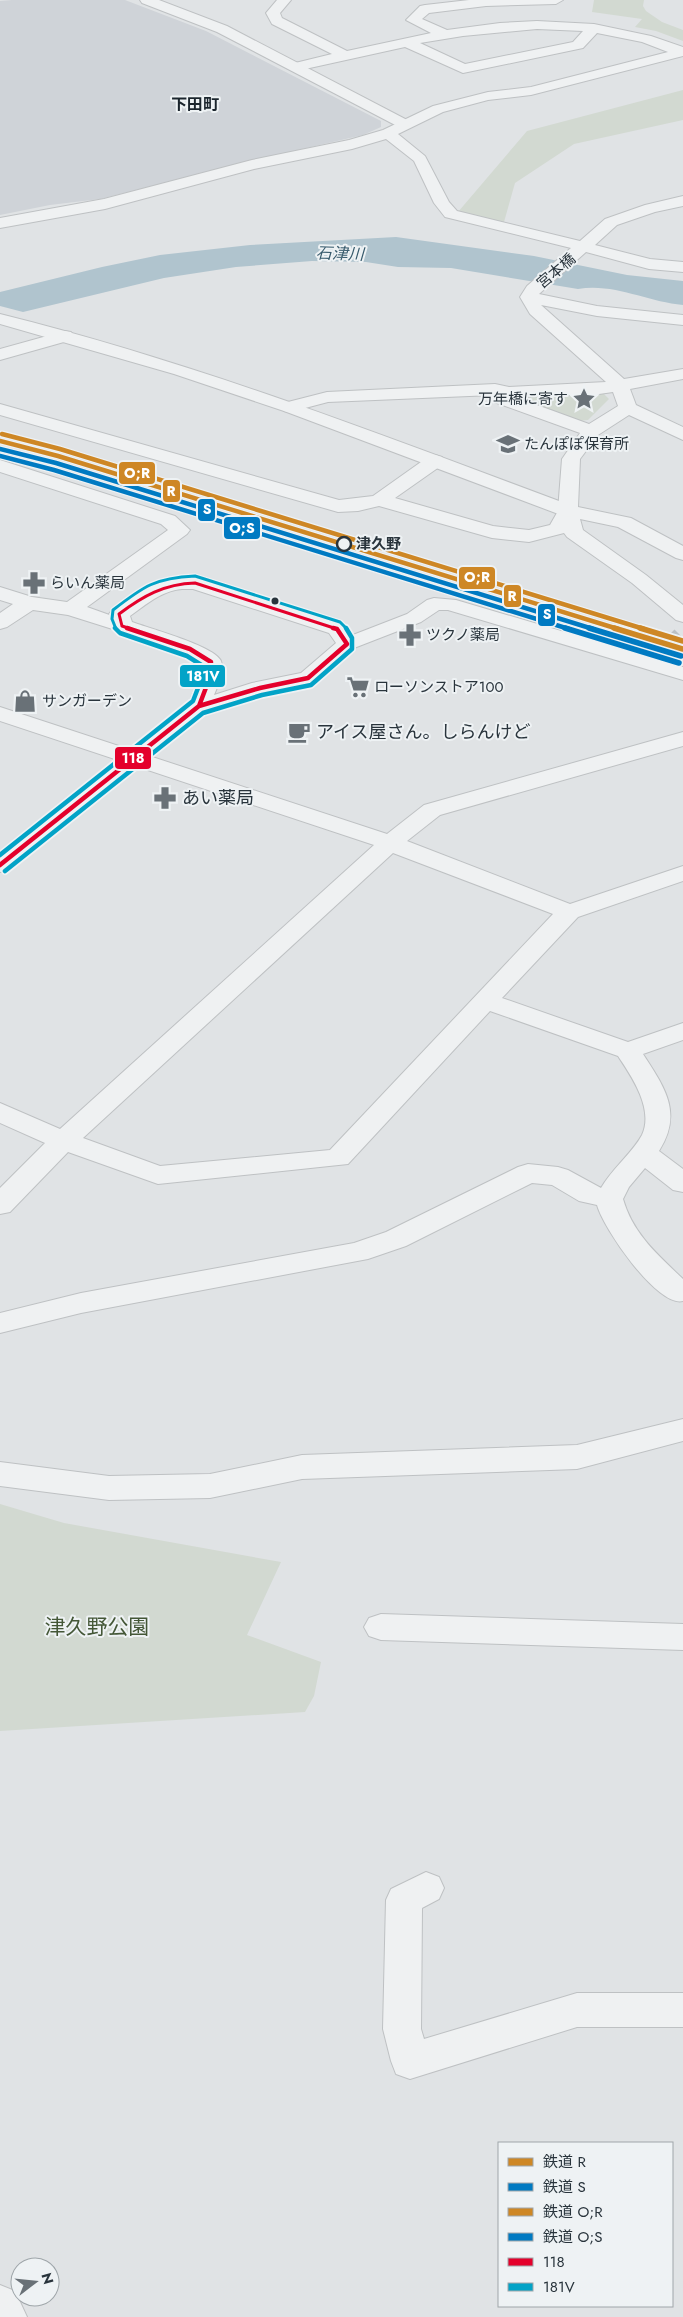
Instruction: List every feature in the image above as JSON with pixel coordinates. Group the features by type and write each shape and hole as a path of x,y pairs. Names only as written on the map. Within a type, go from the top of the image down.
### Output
{"street":[{"path":"147,0 222,29 404,124"},
{"path":"284,0 273,13 277,21 346,56"},
{"path":"444,34 413,20 425,9 486,2 556,0"},
{"path":"296,67 444,34 486,27 536,24 594,28 658,42 683,52"},
{"path":"406,42 463,70 578,45 594,28"},
{"path":"0,223 105,204 252,165 352,144 388,133 438,109 455,104 488,96 531,91 683,52"},
{"path":"388,133 420,159 442,203 451,214 582,249 649,264 683,267"},
{"name":"宮本橋","path":"530,294 611,222 652,208 683,201"},
{"path":"530,294 597,311 683,320"},
{"path":"530,294 536,310 628,408 683,434"},
{"path":"0,319 180,370 290,407 568,511 624,522 683,554"},
{"path":"0,355 65,336"},
{"path":"290,407 327,396 609,386 683,374"},
{"path":"494,390 591,431"},
{"path":"628,408 591,431 570,459 568,511 574,533 639,578 683,616"},
{"path":"0,409 338,506 358,505 380,500 435,461"},
{"path":"0,466 168,520 180,530 71,609"},
{"path":"380,500 492,532 528,536 557,529 568,511"},
{"path":"122,626 119,614 159,586 174,582 194,584 337,629 347,644"},
{"path":"0,593 29,603 71,609 190,649 211,662 210,677 199,706"},
{"path":"0,623 29,603"},
{"path":"0,865 199,706 260,688 308,678 347,644 414,618 434,604 449,604 683,674"},
{"path":"655,666 670,650"},
{"path":"0,714 390,843 569,912"},
{"path":"0,1205 63,1141 390,843 432,810 683,739"},
{"path":"0,1112 63,1141 158,1175 338,1158 569,912 683,873"},
{"path":"485,1002 627,1050 651,1044 683,1031"},
{"path":"627,1050 649,1082 658,1111 656,1132 643,1153 622,1176 609,1198 611,1213 622,1234 679,1292"},
{"path":"643,1153 683,1183"},
{"path":"0,1323 82,1303 358,1252 396,1239 528,1173 558,1176 589,1194 609,1198"},
{"path":"0,1474 109,1488 210,1486 302,1467 577,1457 683,1430"},
{"path":"381,1627 683,1637"},
{"path":"426,1888 404,1900 402,2029 410,2060 577,2010 683,2010"},
{"path":"0,2306 6,2317"}],"shaded area":[{"path":"125,0 206,31 381,121 381,127 363,135 100,199 50,205 0,215 0,1"}],"green space":[{"path":"594,0 644,0 643,6 646,11 662,22 683,30 683,41 656,31 635,27 642,19 592,12"},
{"path":"683,90 683,120 574,144 515,183 504,222 458,212 527,131"},
{"path":"604,394 609,399 588,420 578,421 515,400 515,397"},
{"name":"津久野公園","path":"0,1504 64,1523 281,1562 247,1635 321,1662 314,1696 305,1712 0,1731"}],"water":[{"name":"石津川","path":"396,237 534,256 627,275 683,281 683,305 618,291 592,288 578,289 451,268 398,267 366,262 312,261 236,267 164,278 23,312 0,306 0,292 160,255 250,245"}],"tunnel":[{"path":"671,650 683,638"}],"rail line":[{"name":"O;R","path":"2,434 60,449 683,641"},
{"name":"R","path":"0,441 58,456 683,649"},
{"name":"S","path":"0,449 56,463 681,656"},
{"name":"O;S","path":"0,456 54,470 679,663"}],"transit line":[{"name":"181V","path":"0,855 193,701 203,675 203,666 187,656 120,633 114,626 113,610 142,588 170,577 195,576 340,622 351,634 352,649 311,685 262,695 203,713 5,871"},
{"name":"118","path":"0,865 199,706 260,688 308,678 347,644 337,629 195,583 172,585 146,595 119,614 122,626"},
{"name":"118","path":"122,626 190,649 211,662 210,677 199,706"}],"place":[{"name":"万年橋に寄す","path":"584,399"},
{"name":"たんぽぽ保育所","path":"508,444"},
{"name":"津久野","path":"344,544"},
{"name":"らいん薬局","path":"34,583"},
{"name":"ツクノ薬局","path":"410,635"},
{"name":"ローソンストア100","path":"358,687"},
{"name":"サンガーデン","path":"25,701"},
{"name":"アイス屋さん。しらんけど","path":"299,732"},
{"name":"あい薬局","path":"165,798"}],"district":[{"name":"下田町","path":"195,104"}]}
